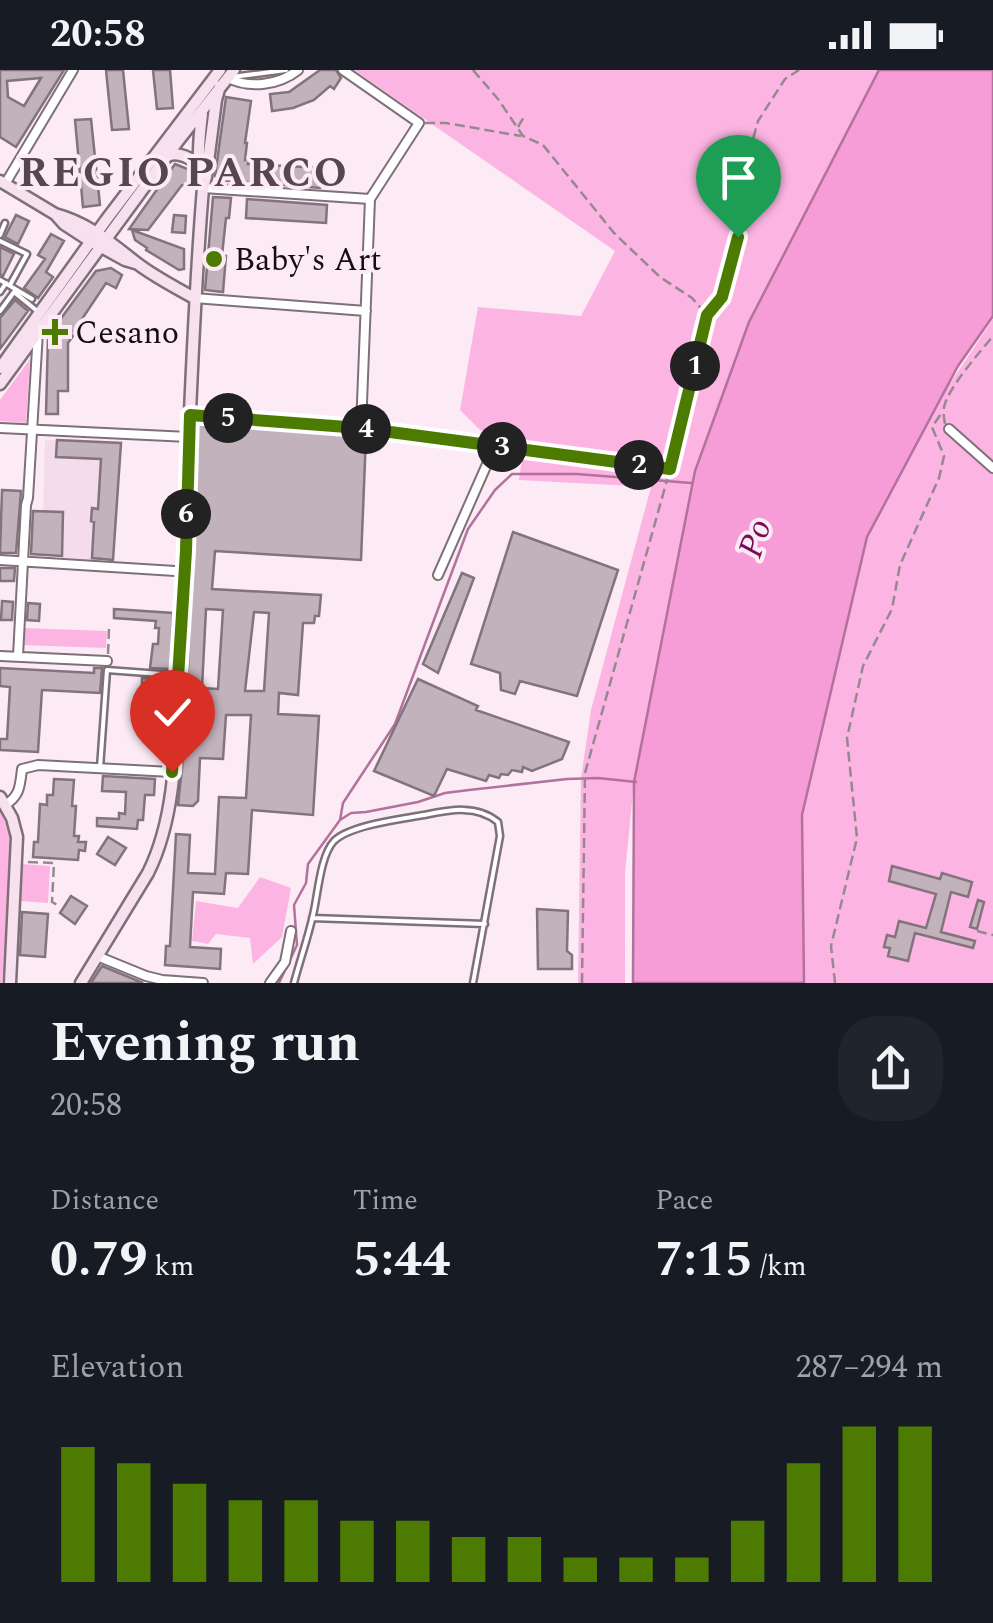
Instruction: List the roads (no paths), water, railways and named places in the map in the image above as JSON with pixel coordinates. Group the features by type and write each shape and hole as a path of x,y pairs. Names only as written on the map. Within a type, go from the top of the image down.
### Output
{"street":[{"path":"72,70 3,183 55,214 64,224 99,240 125,260 137,263 194,298 366,310"},
{"path":"221,76 239,83 273,83 298,70"},
{"path":"343,70 419,123 370,198 360,428"},
{"path":"0,368 167,157 202,110 221,76"},
{"path":"81,983 156,856 164,828 172,772 186,551 194,298 203,188 221,76"},
{"path":"0,384 99,240 221,76"},
{"path":"202,110 199,167 203,188"},
{"path":"167,157 178,155 199,167"},
{"path":"203,188 370,198"},
{"path":"18,656 38,332"},
{"path":"190,415 360,428 495,446 438,575"},
{"path":"0,428 189,437"},
{"path":"949,429 993,468"},
{"path":"0,560 175,572"},
{"path":"0,656 107,666"},
{"path":"10,983 16,831 3,801 14,799 19,791 22,769 38,765 172,772"},
{"path":"270,983 285,962 291,931"},
{"path":"97,956 146,976 203,983"}],"lane":[{"path":"221,76 286,70"},
{"path":"0,292 27,254 0,238 6,223"},
{"path":"5,283 32,299"},
{"path":"0,311 14,292 40,313"},
{"path":"100,768 107,666 178,675"},
{"path":"294,983 321,870 334,841 354,830 466,809 487,812 498,822 500,836 473,983"},
{"path":"312,918 485,924"}],"water":[{"name":"Po","path":"879,70 993,70 993,316 958,366 867,537 802,815 804,983 633,983 634,782 695,471 749,322"}],"waterway":[{"path":"340,820 343,803 395,724 468,529 495,490 512,474 577,474 691,483"},
{"path":"279,983 297,945 294,905 306,883 308,864 340,820 351,813 418,802 445,793 567,779 636,782"}],"place":[{"name":"Baby's Art","path":"214,259"},
{"name":"Cesano","path":"55,332"}],"district":[{"name":"REGIO PARCO","path":"184,171"}]}
